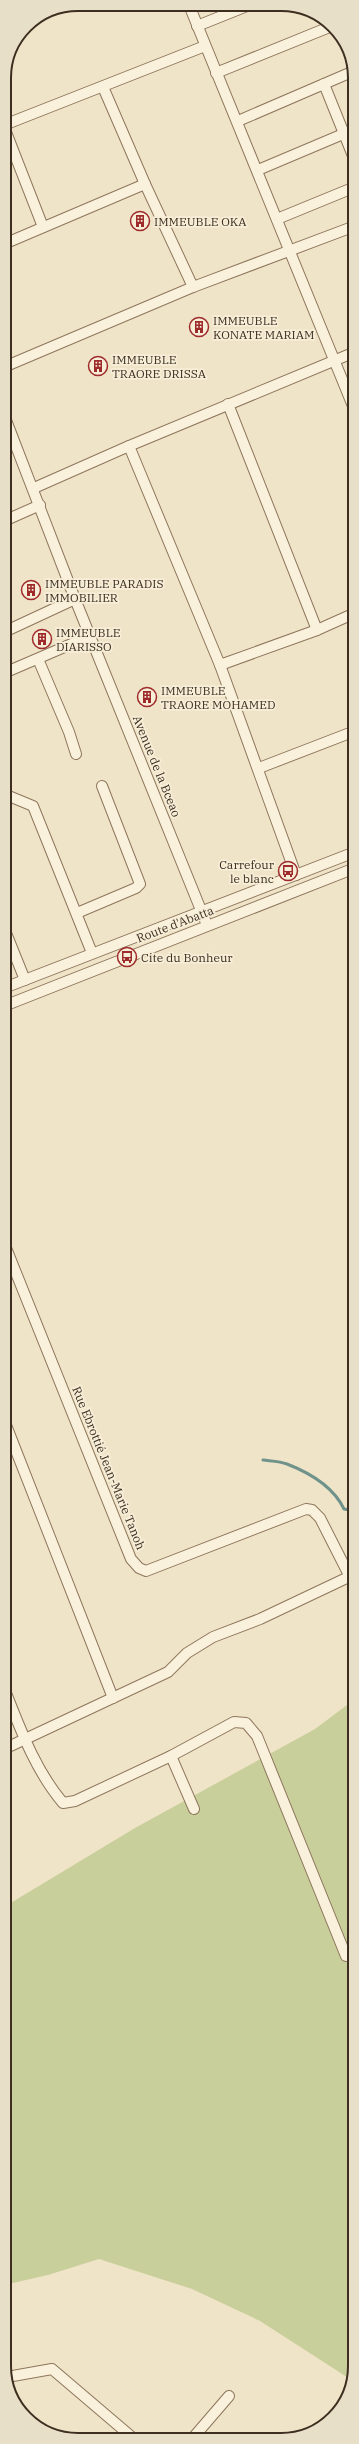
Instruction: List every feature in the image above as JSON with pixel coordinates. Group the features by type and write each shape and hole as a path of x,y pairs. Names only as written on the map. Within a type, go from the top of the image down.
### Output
{"street":[{"path":"192,11 216,73 258,170 348,394"},
{"path":"198,26 235,11"},
{"path":"216,73 325,29"},
{"path":"11,123 205,46"},
{"path":"238,122 348,74"},
{"path":"324,84 348,144"},
{"path":"103,86 145,184 193,287"},
{"path":"258,170 348,132"},
{"path":"11,144 43,227"},
{"path":"11,241 145,184"},
{"path":"277,219 348,190"},
{"path":"11,364 193,287 348,229"},
{"path":"34,488 228,404 348,355"},
{"path":"228,404 317,630"},
{"name":"Avenue de la Bceao","path":"11,432 34,488 74,599 207,926"},
{"path":"129,446 220,665 259,768 296,875"},
{"path":"11,518 40,505"},
{"path":"11,629 74,599"},
{"path":"220,665 317,630 348,616"},
{"path":"11,671 90,636"},
{"path":"38,659 69,732 76,754"},
{"path":"259,768 348,734"},
{"path":"77,913 136,888 140,884 102,786"},
{"path":"11,797 33,806 92,953"},
{"name":"Route d'Abatta","path":"11,985 92,953 202,913 348,855"},
{"name":"Route d'Abatta","path":"11,1003 348,871"},
{"path":"11,950 25,980"},
{"name":"Rue Ebrottié Jean-Marie Tanoh","path":"11,1260 131,1559 139,1568 146,1571 306,1509 312,1510 320,1518 348,1568"},
{"path":"11,1438 114,1698"},
{"path":"11,1746 168,1672 187,1653 213,1637 260,1619 348,1577"},
{"path":"11,1705 25,1739 52,1790 62,1803 75,1801 171,1756 234,1722 246,1723 257,1736 346,1956"},
{"path":"171,1756 194,1809"},
{"path":"12,2376 52,2369 125,2433"},
{"path":"197,2433 229,2396"}],"green space":[{"path":"348,1704 348,2366 346,2377 260,2321 192,2289 99,2259 48,2275 11,2283 11,1903 135,1828 315,1729"}],"waterway":[{"path":"263,1460 284,1463 312,1476 327,1487 334,1494 344,1509 348,1510"}],"place":[{"name":"IMMEUBLE OKA","path":"140,221"},
{"name":"IMMEUBLE KONATE MARIAM","path":"199,327"},
{"name":"IMMEUBLE TRAORE DRISSA","path":"98,366"},
{"name":"IMMEUBLE PARADIS IMMOBILIER","path":"31,590"},
{"name":"IMMEUBLE DIARISSO","path":"42,639"},
{"name":"IMMEUBLE TRAORE MOHAMED","path":"147,697"},
{"name":"Carrefour le blanc","path":"288,871"},
{"name":"Cite du Bonheur","path":"127,957"}]}
